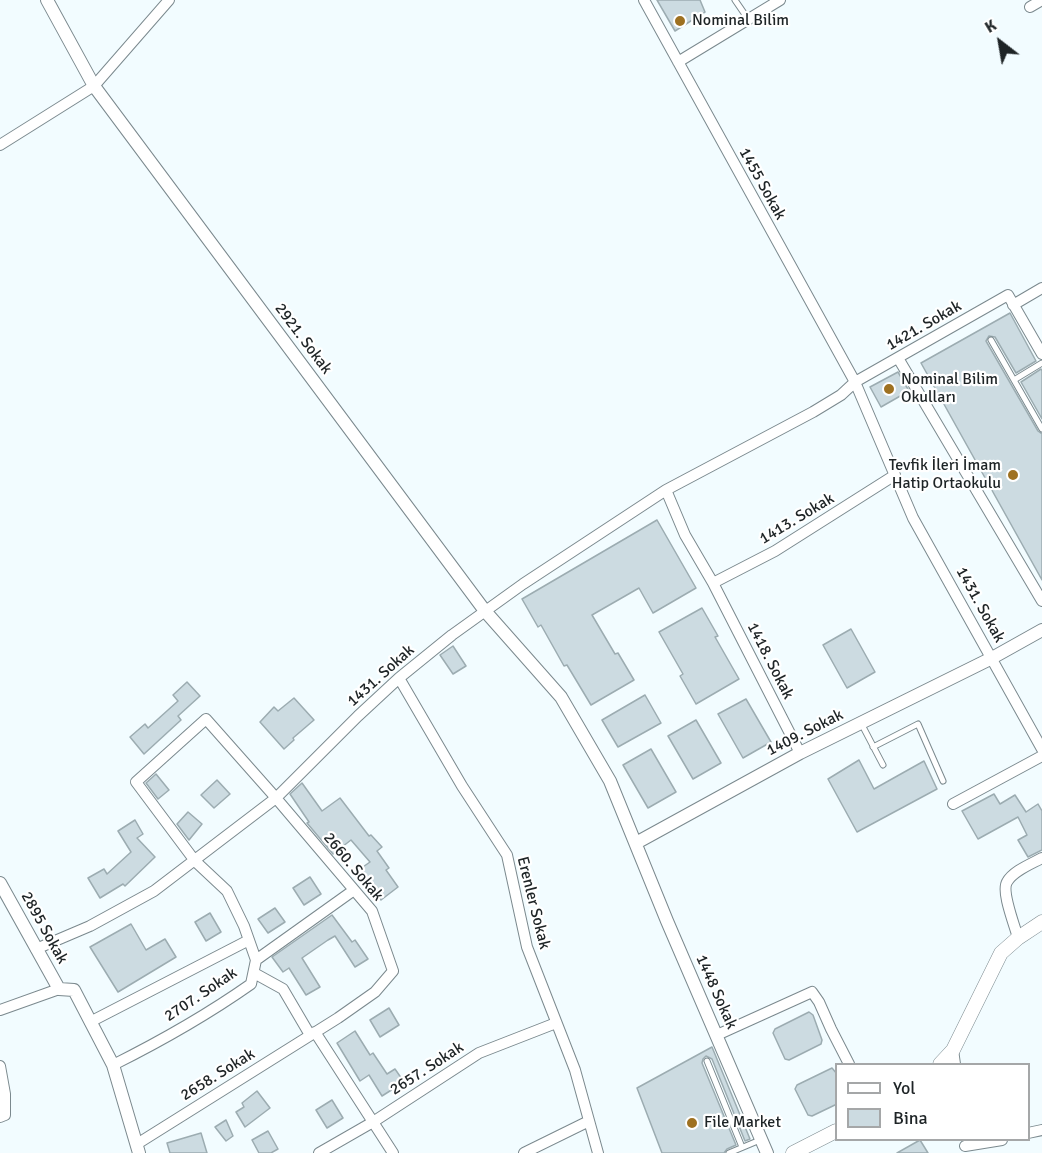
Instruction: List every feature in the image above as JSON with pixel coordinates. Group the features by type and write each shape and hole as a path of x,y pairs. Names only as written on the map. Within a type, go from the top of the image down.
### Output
{"main road":[{"path":"942,1063 953,1050 1001,953 1042,922"},
{"path":"793,1153 835,1132"}],"street":[{"name":"2921. Sokak","path":"46,0 94,86 485,611 561,697 610,781 636,843"},
{"path":"0,145 94,86 169,0"},
{"name":"1455 Sokak","path":"644,0 855,382 895,475"},
{"path":"678,62 780,0"},
{"path":"1030,7 1042,0"},
{"name":"1421. Sokak","path":"666,490 813,412 841,395 855,382 898,358 1010,300 1042,288"},
{"path":"1010,300 1042,354"},
{"path":"898,358 1042,601"},
{"name":"1431. Sokak","path":"895,475 913,518 1042,749"},
{"name":"1413. Sokak","path":"713,583 775,551 895,475"},
{"path":"666,490 686,535 713,583"},
{"name":"1431. Sokak","path":"36,950 90,926 154,891 276,798 358,716 452,634 666,490"},
{"name":"1418. Sokak","path":"713,583 800,753"},
{"path":"992,658 1042,630"},
{"name":"1409. Sokak","path":"636,843 800,753 992,658"},
{"name":"Erenler Sokak","path":"399,678 462,786 507,855 528,948 575,1070 598,1153"},
{"name":"2660. Sokak","path":"206,719 372,911 393,971 375,992 339,1018 312,1033"},
{"name":"2707. Sokak","path":"113,1065 163,1040 219,1006 251,984 254,973 256,960 227,891 195,861 136,782 206,719"},
{"path":"952,804 1042,756"},
{"name":"1448 Sokak","path":"636,843 667,921 767,1153"},
{"path":"1018,938 1005,894 1005,884 1011,877 1042,858"},
{"name":"2895 Sokak","path":"0,883 59,989"},
{"path":"256,960 354,890"},
{"path":"90,1022 249,940"},
{"path":"254,973 283,989 393,1153"},
{"path":"0,1010 59,989 74,990 113,1065 138,1148"},
{"path":"717,1035 812,992 848,1063"},
{"name":"2657. Sokak","path":"319,1153 373,1122 480,1053 556,1023"},
{"name":"2658. Sokak","path":"138,1148 312,1033"},
{"path":"953,1050 955,1063"},
{"path":"0,1066 5,1095 5,1115 0,1116"},
{"path":"524,1153 589,1121"},
{"path":"965,1146 996,1141"}],"lane":[{"path":"735,0 748,20"},
{"path":"991,340 1042,429"},
{"path":"1014,380 1042,363"},
{"path":"861,723 883,765"},
{"path":"873,747 918,724 943,781"},
{"path":"707,1061 742,1147"},
{"path":"729,1153 761,1139"}],"building":[{"name":"Nominal Bilim","path":"657,0 700,0 705,12 675,31"},
{"name":"Tevfik İleri İmam Hatip Ortaokulu","path":"1010,313 1036,361 1016,373 995,337 989,336 986,341 1038,431 1042,434 1042,580 921,363"},
{"path":"1041,369 1042,371 1042,419 1021,382"},
{"name":"Nominal Bilim Okulları","path":"898,372 909,391 881,407 870,387"},
{"path":"657,520 696,588 653,613 639,588 592,615 615,654 618,653 634,680 591,705 567,665 564,666 541,625 538,627 522,599"},
{"path":"702,608 718,636 715,637 739,679 696,704 680,676 683,674 659,632"},
{"path":"851,629 875,672 847,688 823,645"},
{"path":"453,646 466,666 453,674 440,655"},
{"path":"187,682 200,696 178,716 181,720 144,754 130,737 145,724 148,728 178,701 173,695"},
{"path":"645,695 661,723 618,747 602,720"},
{"path":"294,698 314,720 284,749 260,722 274,707 278,711"},
{"path":"746,699 771,742 743,758 718,714"},
{"path":"696,720 721,763 693,779 668,736"},
{"path":"651,749 676,792 648,808 623,765"},
{"path":"859,760 874,789 924,761 937,789 857,832 828,779"},
{"path":"156,774 169,790 158,799 146,783"},
{"path":"217,780 230,794 214,808 201,795"},
{"path":"302,783 322,811 340,798 369,836 371,835 382,847 377,851 398,887 381,900 360,869 370,862 351,840 333,854 307,823 309,822 290,794"},
{"path":"994,794 1000,804 1015,795 1026,812 1038,804 1042,811 1042,850 1028,857 1018,840 1027,835 1018,817 978,839 962,811"},
{"path":"188,812 202,824 189,840 177,824"},
{"path":"135,820 143,834 137,838 155,857 125,886 123,884 100,898 88,878 104,869 107,874 131,852 118,831"},
{"path":"310,877 321,894 304,905 293,888"},
{"path":"275,908 285,922 268,933 258,919"},
{"path":"210,913 221,932 206,941 195,922"},
{"path":"332,915 352,942 355,940 368,959 355,967 335,936 328,940 302,958 320,987 306,995 289,968 283,972 272,957"},
{"path":"131,924 146,950 165,939 176,957 118,992 90,947"},
{"path":"389,1008 399,1025 380,1037 370,1020"},
{"path":"809,1012 813,1015 822,1040 821,1044 789,1060 785,1059 773,1033 775,1029"},
{"path":"355,1031 370,1055 373,1053 387,1074 395,1069 404,1082 382,1096 369,1075 360,1081 337,1043"},
{"name":"File Market","path":"712,1047 750,1139 745,1141 712,1059 706,1056 702,1063 736,1145 724,1153 662,1153 637,1088"},
{"path":"832,1068 835,1072 835,1105 812,1116 808,1115 795,1089 797,1085"},
{"path":"257,1091 270,1108 245,1127 236,1112 244,1107 242,1103"},
{"path":"332,1100 343,1118 327,1128 316,1110"},
{"path":"226,1120 233,1136 226,1141 215,1127"},
{"path":"268,1131 278,1149 271,1153 259,1153 252,1140"},
{"path":"201,1133 207,1153 170,1153 167,1143"},
{"path":"921,1141 928,1153 897,1153"}],"place":[{"name":"Nominal Bilim","path":"680,21"},
{"name":"Nominal Bilim Okulları","path":"889,389"},
{"name":"Tevfik İleri İmam Hatip Ortaokulu","path":"1013,475"},
{"name":"File Market","path":"692,1123"}]}
